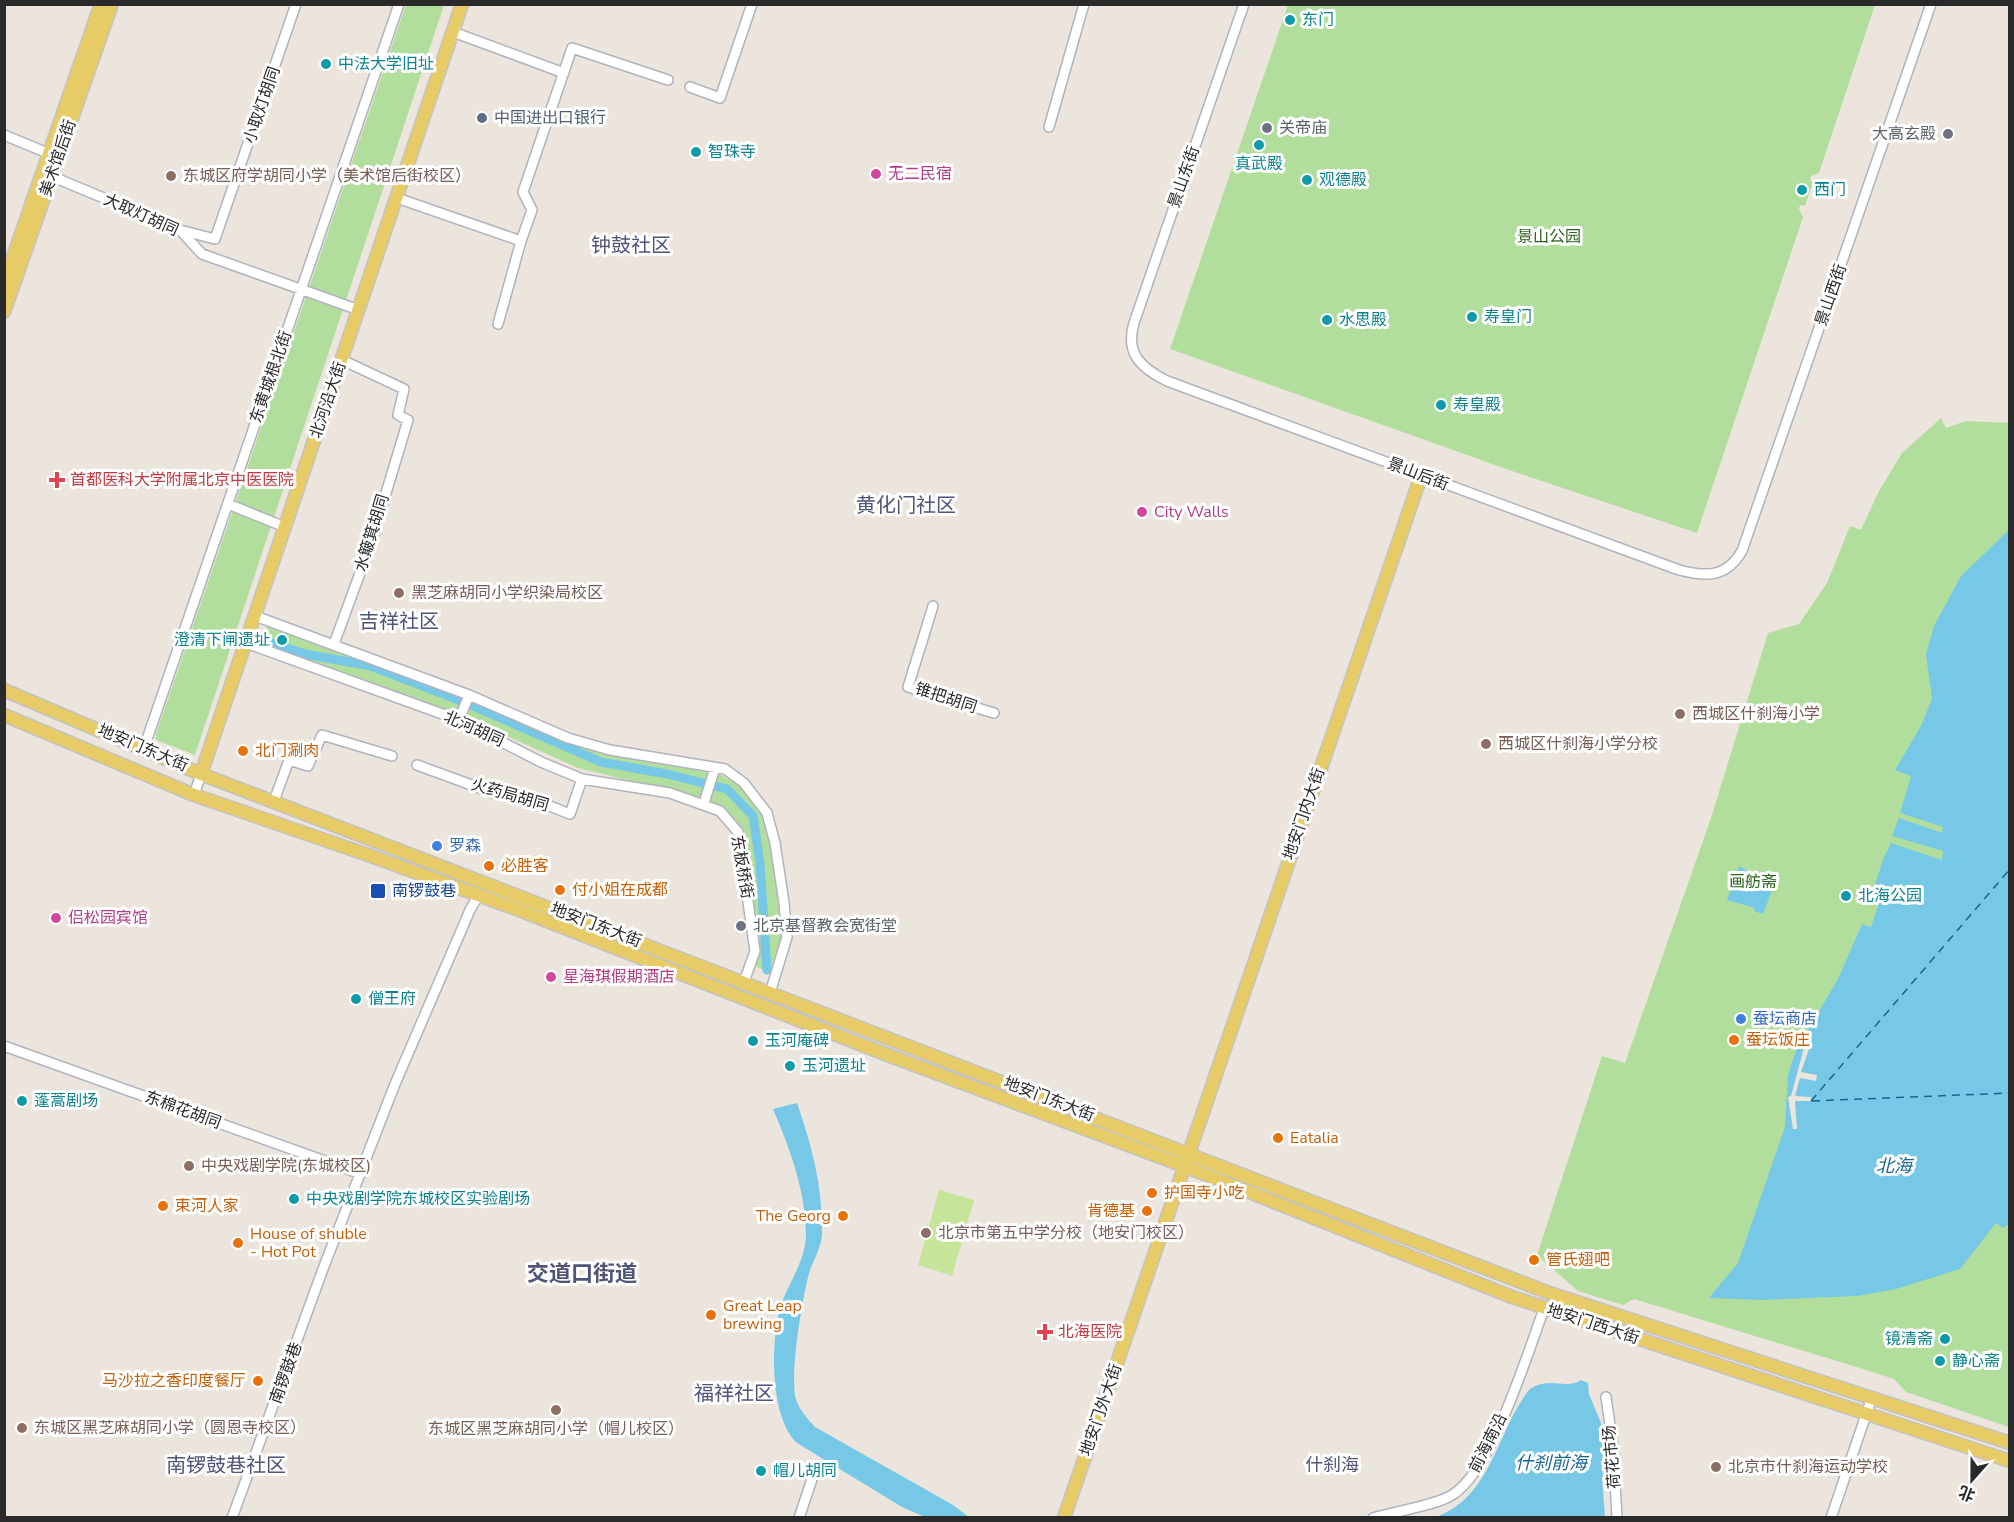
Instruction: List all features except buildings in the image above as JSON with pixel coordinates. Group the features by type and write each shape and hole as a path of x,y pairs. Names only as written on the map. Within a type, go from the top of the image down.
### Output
{"main road":[{"name":"美术馆后街","path":"4,284 101,4"},
{"name":"美术馆后街","path":"4,312 112,4"},
{"name":"北河沿大街","path":"201,774 462,4"},
{"name":"地安门内大街","path":"1184,1166 1421,476"},
{"name":"地安门东大街","path":"4,690 201,774 1190,1153"},
{"name":"地安门东大街","path":"4,715 194,795 478,896 885,1054 1184,1166"},
{"name":"地安门西大街","path":"1190,1153 1552,1294 1871,1400 2010,1443"},
{"name":"地安门西大街","path":"1184,1166 1544,1309 2010,1461"},
{"name":"地安门外大街","path":"1064,1518 1184,1166"}],"street":[{"name":"小取灯胡同","path":"180,230 215,239 296,4"},
{"name":"东黄城根北街","path":"144,748 399,4"},
{"path":"690,87 720,98 752,4"},
{"path":"1050,128 1084,4"},
{"name":"景山东街","path":"1132,350 1131,335 1140,305 1244,4"},
{"name":"景山西街","path":"1717,575 1728,569 1742,551 1931,4"},
{"path":"453,32 564,73"},
{"path":"498,324 532,210 523,192 572,48 668,80"},
{"path":"4,135 50,154 51,176"},
{"name":"大取灯胡同","path":"51,176 180,230 202,254 359,310"},
{"path":"397,198 521,241"},
{"name":"景山后街","path":"1132,350 1138,363 1167,381 1679,570 1704,576 1717,575"},
{"name":"水簸箕胡同","path":"334,644 371,543 408,420 398,415 404,389 342,360"},
{"path":"228,504 285,527"},
{"name":"锥把胡同","path":"933,606 908,687 994,713"},
{"path":"255,616 469,694 568,738 610,750 725,770 744,783 767,813 775,843 787,937 770,993"},
{"name":"北河胡同","path":"246,643 459,720 541,762 582,779 670,793 704,803"},
{"path":"459,720 469,694"},
{"path":"274,801 289,760 308,766 322,735 393,756"},
{"name":"火药局胡同","path":"417,765 496,795 508,793 531,798 570,814 582,779"},
{"path":"704,803 715,768"},
{"name":"北河沿大街","path":"194,795 201,774"},
{"name":"东板桥街","path":"704,803 720,811 738,832 755,951 744,982"},
{"name":"南锣鼓巷","path":"232,1518 323,1269 395,1084 478,896"},
{"name":"东棉花胡同","path":"4,1046 361,1174"},
{"name":"前海南沿","path":"1373,1518 1452,1496 1473,1475 1502,1417 1544,1309"},
{"name":"荷花市场","path":"1606,1397 1617,1518"},
{"path":"1831,1518 1871,1400"},
{"path":"799,1518 812,1479"}],"green space":[{"path":"406,5 444,5 195,755 156,740 156,734"},
{"name":"景山公园","path":"1288,5 1875,5 1819,173 1811,176 1810,180 1813,182 1805,206 1800,205 1799,209 1803,217 1697,533 1512,471 1170,349"},
{"name":"北海公园","path":"1941,418 1946,428 1966,421 2009,423 2009,1427 1906,1392 1894,1379 1863,1369 1634,1299 1623,1305 1578,1291 1537,1255 1602,1056 1625,1063 1711,818 1768,633 1799,624 1827,583 1850,526 1861,530 1879,491 1902,453"},
{"path":"268,623 478,701 603,752 721,775 743,788 763,808 770,831 782,935 770,972 754,966 736,824 719,806 693,796 578,768 480,724 261,644"},
{"path":"939,1190 974,1200 952,1276 918,1265"}],"water":[{"name":"北海","path":"2009,530 2009,1224 2003,1228 1996,1223 1960,1269 1896,1289 1857,1296 1762,1300 1709,1298 1738,1263 1785,1127 1788,1075 1796,1050 1838,979 1862,924 1871,927 1879,903 1870,900 1891,843 1942,860 1943,851 1892,836 1899,818 1942,833 1943,827 1900,813 1911,776 1895,770 1921,726 1932,699 1926,654 1934,626 1961,576"},
{"path":"1739,866 1764,880 1766,877 1776,880 1763,914 1754,911 1755,908 1727,900"},
{"path":"797,1103 816,1167 821,1200 822,1234 808,1277 800,1320 794,1370 796,1401 815,1427 953,1505 969,1517 925,1517 902,1507 797,1443 788,1431 781,1415 774,1376 775,1335 782,1302 804,1252 806,1233 800,1185 773,1109"},
{"name":"什刹前海","path":"1581,1380 1588,1383 1589,1394 1605,1433 1608,1477 1602,1477 1605,1517 1433,1518 1453,1509 1481,1480 1508,1425 1529,1390 1542,1384 1569,1384"}],"pier":[{"path":"1804,1048 1809,1049 1801,1072 1817,1075 1816,1081 1800,1078 1795,1096 1811,1097 1811,1101 1795,1101 1797,1129 1793,1129 1788,1097 1791,1096"}],"waterway":[{"path":"272,643 305,654 371,666 464,702 601,762 667,774 727,789 753,816 760,863 767,970"}],"ferry route":[{"path":"1811,1101 2010,869"},
{"path":"1812,1101 2010,1093"}],"place":[{"name":"东门","path":"1290,20"},
{"name":"中法大学旧址","path":"326,64"},
{"name":"中国进出口银行","path":"482,118"},
{"name":"关帝庙","path":"1267,128"},
{"name":"大高玄殿","path":"1948,134"},
{"name":"真武殿","path":"1259,145"},
{"name":"智珠寺","path":"696,152"},
{"name":"无二民宿","path":"876,174"},
{"name":"东城区府学胡同小学（美术馆后街校区）","path":"171,176"},
{"name":"观德殿","path":"1307,180"},
{"name":"西门","path":"1802,190"},
{"name":"寿皇门","path":"1472,317"},
{"name":"水思殿","path":"1327,320"},
{"name":"寿皇殿","path":"1441,405"},
{"name":"首都医科大学附属北京中医医院","path":"57,480"},
{"name":"City Walls","path":"1142,512"},
{"name":"黑芝麻胡同小学织染局校区","path":"399,593"},
{"name":"澄清下闸遗址","path":"282,640"},
{"name":"西城区什刹海小学","path":"1680,714"},
{"name":"西城区什刹海小学分校","path":"1486,744"},
{"name":"北门涮肉","path":"243,751"},
{"name":"罗森","path":"437,846"},
{"name":"必胜客","path":"489,866"},
{"name":"付小姐在成都","path":"560,890"},
{"name":"南锣鼓巷","path":"378,891"},
{"name":"北海公园","path":"1846,896"},
{"name":"侣松园宾馆","path":"56,918"},
{"name":"北京基督教会宽街堂","path":"741,926"},
{"name":"星海琪假期酒店","path":"551,977"},
{"name":"僧王府","path":"356,999"},
{"name":"蚕坛商店","path":"1741,1019"},
{"name":"蚕坛饭庄","path":"1734,1040"},
{"name":"玉河庵碑","path":"753,1041"},
{"name":"玉河遗址","path":"790,1066"},
{"name":"蓬蒿剧场","path":"22,1101"},
{"name":"Eatalia","path":"1278,1138"},
{"name":"中央戏剧学院(东城校区)","path":"189,1166"},
{"name":"护国寺小吃","path":"1152,1193"},
{"name":"中央戏剧学院东城校区实验剧场","path":"294,1199"},
{"name":"束河人家","path":"163,1206"},
{"name":"肯德基","path":"1147,1211"},
{"name":"The Georg","path":"843,1216"},
{"name":"北京市第五中学分校（地安门校区）","path":"926,1233"},
{"name":"House of shuble - Hot Pot","path":"238,1243"},
{"name":"管氏翅吧","path":"1534,1260"},
{"name":"Great Leap brewing","path":"711,1315"},
{"name":"北海医院","path":"1045,1332"},
{"name":"镜清斋","path":"1945,1339"},
{"name":"静心斋","path":"1940,1361"},
{"name":"马沙拉之香印度餐厅","path":"258,1381"},
{"name":"东城区黑芝麻胡同小学（帽儿校区）","path":"556,1410"},
{"name":"东城区黑芝麻胡同小学（圆恩寺校区）","path":"22,1428"},
{"name":"北京市什刹海运动学校","path":"1716,1467"},
{"name":"帽儿胡同","path":"761,1471"}],"district":[{"name":"钟鼓社区","path":"631,245"},
{"name":"黄化门社区","path":"906,505"},
{"name":"吉祥社区","path":"399,621"},
{"name":"交道口街道","path":"582,1274"},
{"name":"福祥社区","path":"734,1393"},
{"name":"南锣鼓巷社区","path":"226,1465"},
{"name":"什刹海","path":"1332,1465"}],"park label":[{"name":"画舫斋","path":"1753,882"}]}
